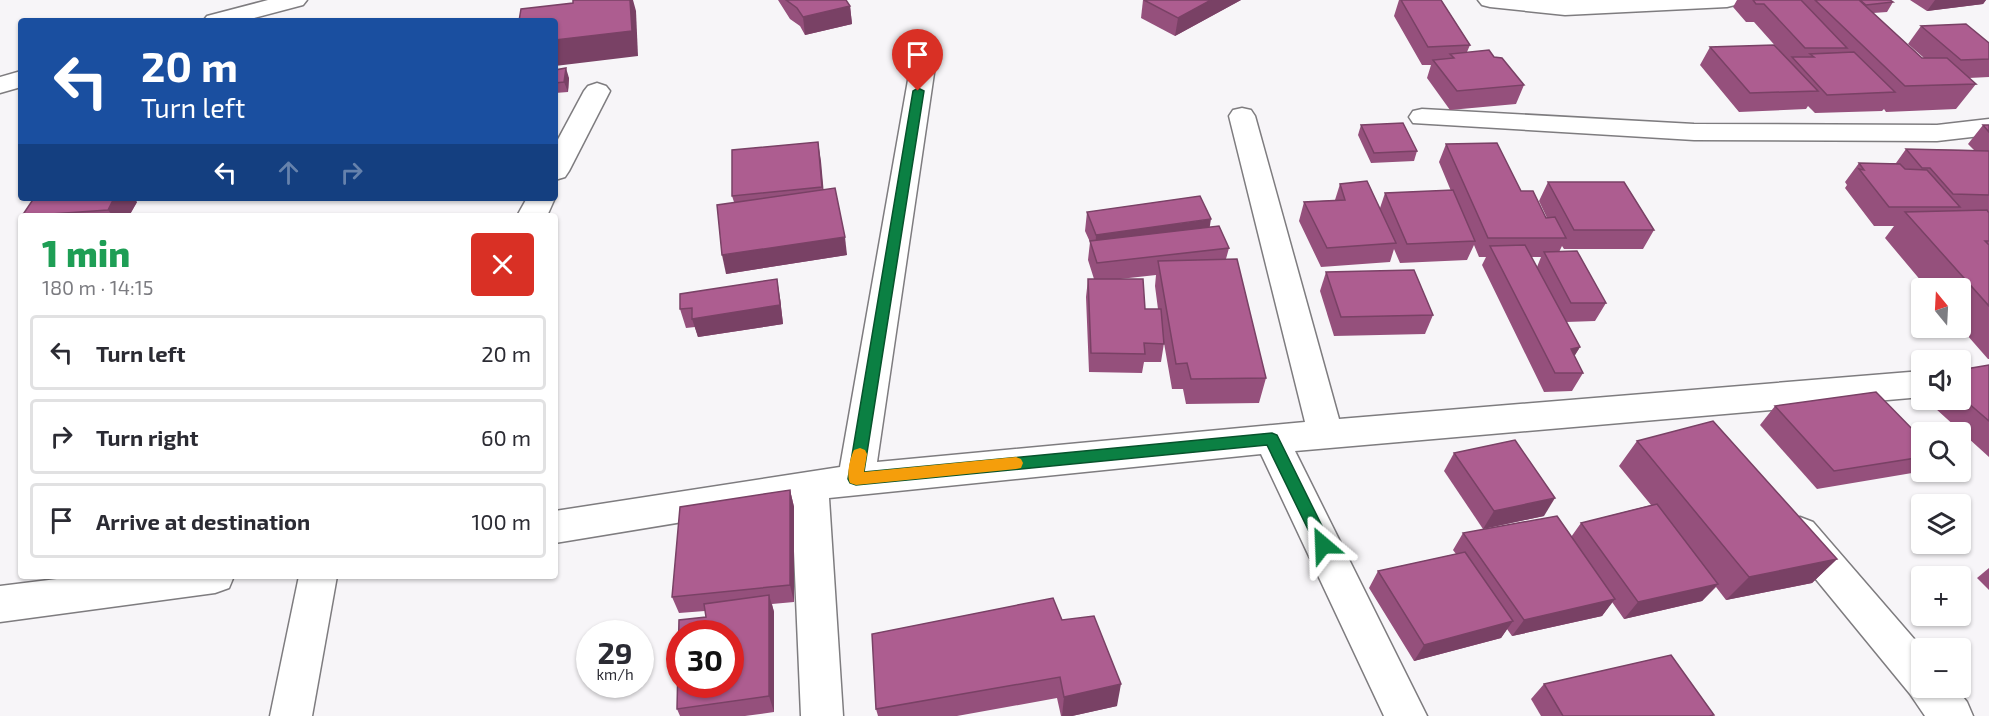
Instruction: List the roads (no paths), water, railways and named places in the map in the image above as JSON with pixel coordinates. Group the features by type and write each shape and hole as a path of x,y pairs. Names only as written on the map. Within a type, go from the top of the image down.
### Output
{"street":[{"path":"226,18 295,0"},
{"path":"1490,0 1565,8 1727,0"},
{"path":"856,479 926,46"},
{"path":"0,86 18,80"},
{"path":"558,165 597,91"},
{"path":"1242,116 1326,435"},
{"path":"1422,117 1694,132 1937,133 1989,127"},
{"path":"558,527 856,479 1272,439 1911,385"},
{"path":"1689,402 1719,437"},
{"path":"1272,439 1406,716"},
{"path":"810,488 822,716"},
{"path":"1779,509 1911,666"},
{"path":"0,604 192,579"},
{"path":"291,716 317,579"},
{"path":"1937,698 1952,716"}]}
